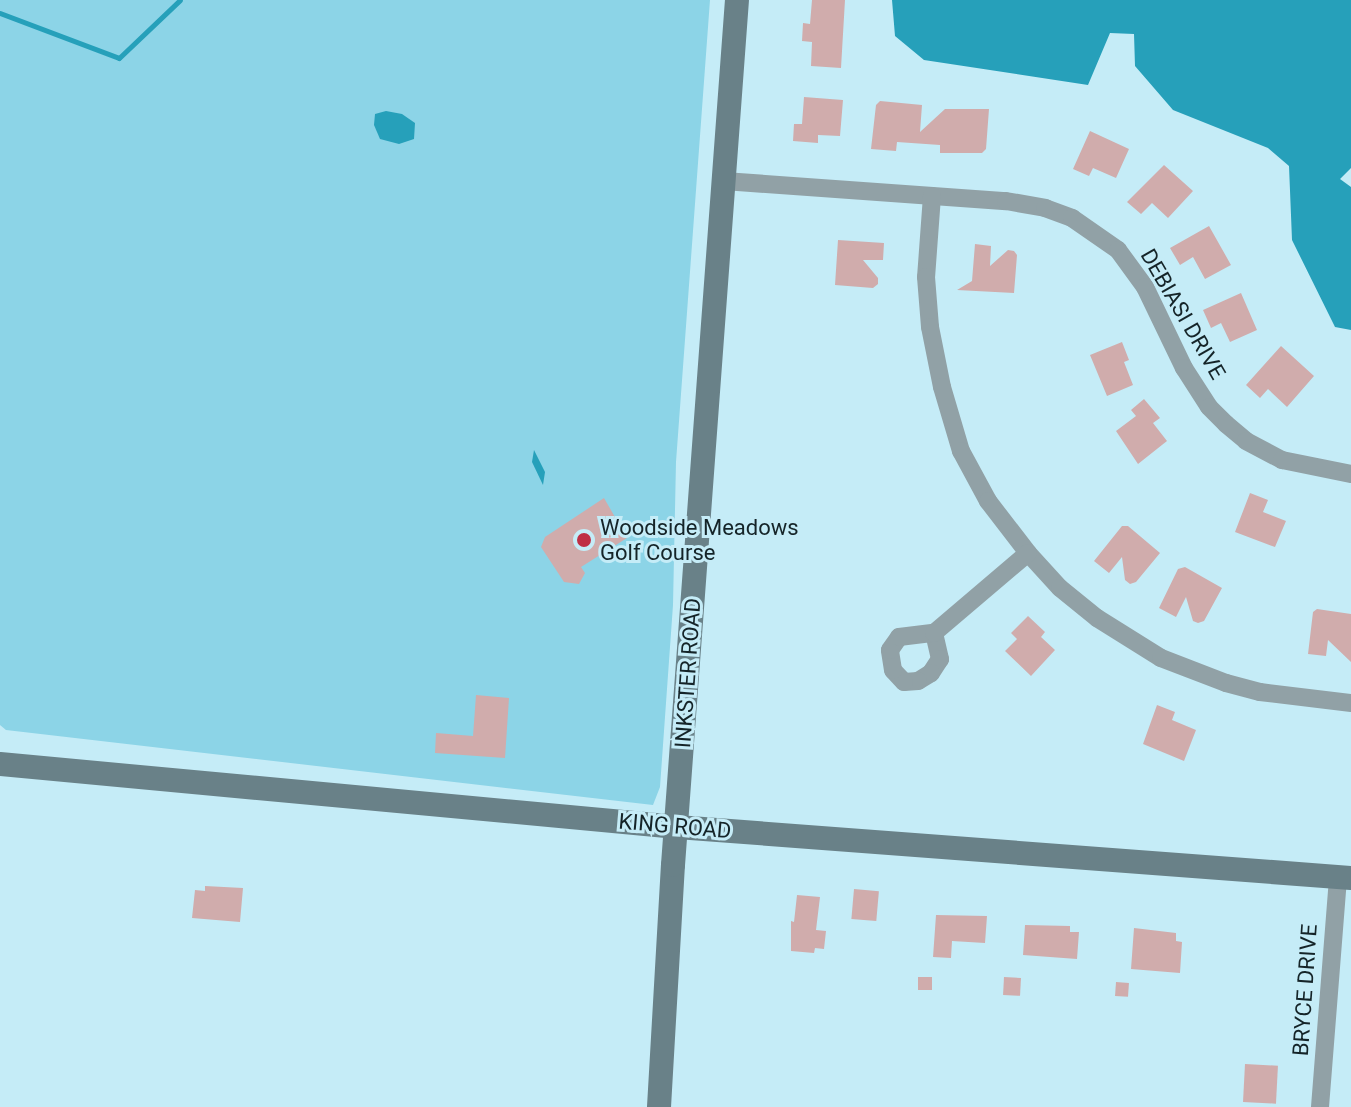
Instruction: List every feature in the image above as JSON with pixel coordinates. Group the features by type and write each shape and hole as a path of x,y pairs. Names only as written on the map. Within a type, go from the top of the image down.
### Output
{"street":[{"name":"INKSTER ROAD","path":"659,1107 737,0"},
{"name":"DEBIASI DRIVE","path":"724,181 932,196 1045,208 1072,218 1118,250 1145,287 1184,368 1209,407 1226,424 1246,441 1282,460 1351,474"},
{"path":"932,196 926,277 930,327 942,387 961,451 988,501 1028,553 1060,588 1097,618 1161,658 1226,683 1260,692 1351,703"},
{"path":"934,633 1028,553"},
{"name":"KING ROAD","path":"0,764 677,827 1344,878"},
{"name":"BRYCE DRIVE","path":"1320,1107 1344,878"}],"shaded area":[{"name":"Woodside Meadows Golf Course","path":"0,0 710,0 676,462 673,605 660,787 653,805 6,730 0,725"},
{"path":"892,0 1351,0 1351,168 1340,179 1351,187 1351,330 1335,327 1292,240 1289,166 1268,148 1173,110 1135,66 1134,34 1110,33 1088,85 924,60 895,36"},
{"path":"386,111 402,114 415,123 414,139 399,144 380,139 374,125 375,114"},
{"path":"534,450 545,472 543,485 532,462"}],"building":[{"path":"812,0 845,0 841,68 811,66 812,42 802,41 803,23 810,24"},
{"path":"804,97 843,100 840,136 818,135 818,143 793,141 794,124 802,124"},
{"path":"880,101 922,105 920,132 945,109 989,109 986,149 982,153 940,153 940,145 897,142 896,151 871,149 876,105"},
{"path":"1090,131 1129,149 1116,178 1093,168 1089,176 1073,169"},
{"path":"1164,165 1193,191 1168,218 1152,203 1141,214 1127,202"},
{"path":"1209,226 1231,265 1205,279 1193,257 1180,265 1170,248"},
{"path":"838,240 884,243 883,260 863,260 878,278 878,284 873,288 835,285"},
{"path":"975,244 991,246 990,266 1008,250 1014,251 1017,255 1014,293 957,290 972,281"},
{"path":"1241,293 1257,330 1230,342 1221,323 1211,328 1203,310"},
{"path":"1122,342 1129,360 1124,362 1133,385 1107,396 1090,355"},
{"path":"1281,346 1314,376 1287,407 1268,389 1260,398 1246,385"},
{"path":"1144,399 1160,418 1153,423 1167,441 1138,464 1116,431 1136,416 1131,410"},
{"path":"1250,493 1268,500 1263,512 1286,521 1275,547 1235,532"},
{"name":"Woodside Meadows Golf Course","path":"604,498 627,538 581,567 585,573 579,584 564,582 541,547 545,537"},
{"path":"1122,526 1128,526 1160,553 1136,582 1130,584 1125,580 1122,557 1109,573 1094,561"},
{"path":"1185,567 1222,588 1204,621 1198,623 1193,621 1186,597 1176,617 1159,608 1178,569"},
{"path":"1317,609 1351,614 1351,662 1328,640 1326,656 1308,654 1313,612"},
{"path":"1028,616 1045,632 1041,637 1055,650 1031,676 1005,651 1017,639 1011,633"},
{"path":"476,695 509,698 505,758 435,753 436,733 473,736"},
{"path":"1157,705 1175,712 1172,720 1196,730 1184,761 1143,744"},
{"path":"205,886 243,888 240,922 192,918 195,890 205,891"},
{"path":"854,889 879,891 876,921 851,919"},
{"path":"797,895 820,897 816,930 826,931 824,949 815,948 814,953 791,951 791,921 794,922"},
{"path":"936,915 987,916 985,943 952,941 951,958 933,957"},
{"path":"1025,925 1070,926 1070,932 1079,932 1077,959 1023,955"},
{"path":"1134,928 1176,933 1176,941 1182,942 1180,973 1131,969"},
{"path":"918,977 932,977 932,990 918,990"},
{"path":"1004,977 1021,978 1020,996 1003,995"},
{"path":"1116,982 1129,983 1128,997 1115,996"},
{"path":"1245,1064 1278,1066 1276,1104 1243,1102"}],"waterway":[{"path":"0,13 119,58 180,0"}],"place":[{"name":"Woodside Meadows Golf Course","path":"584,540"}]}
